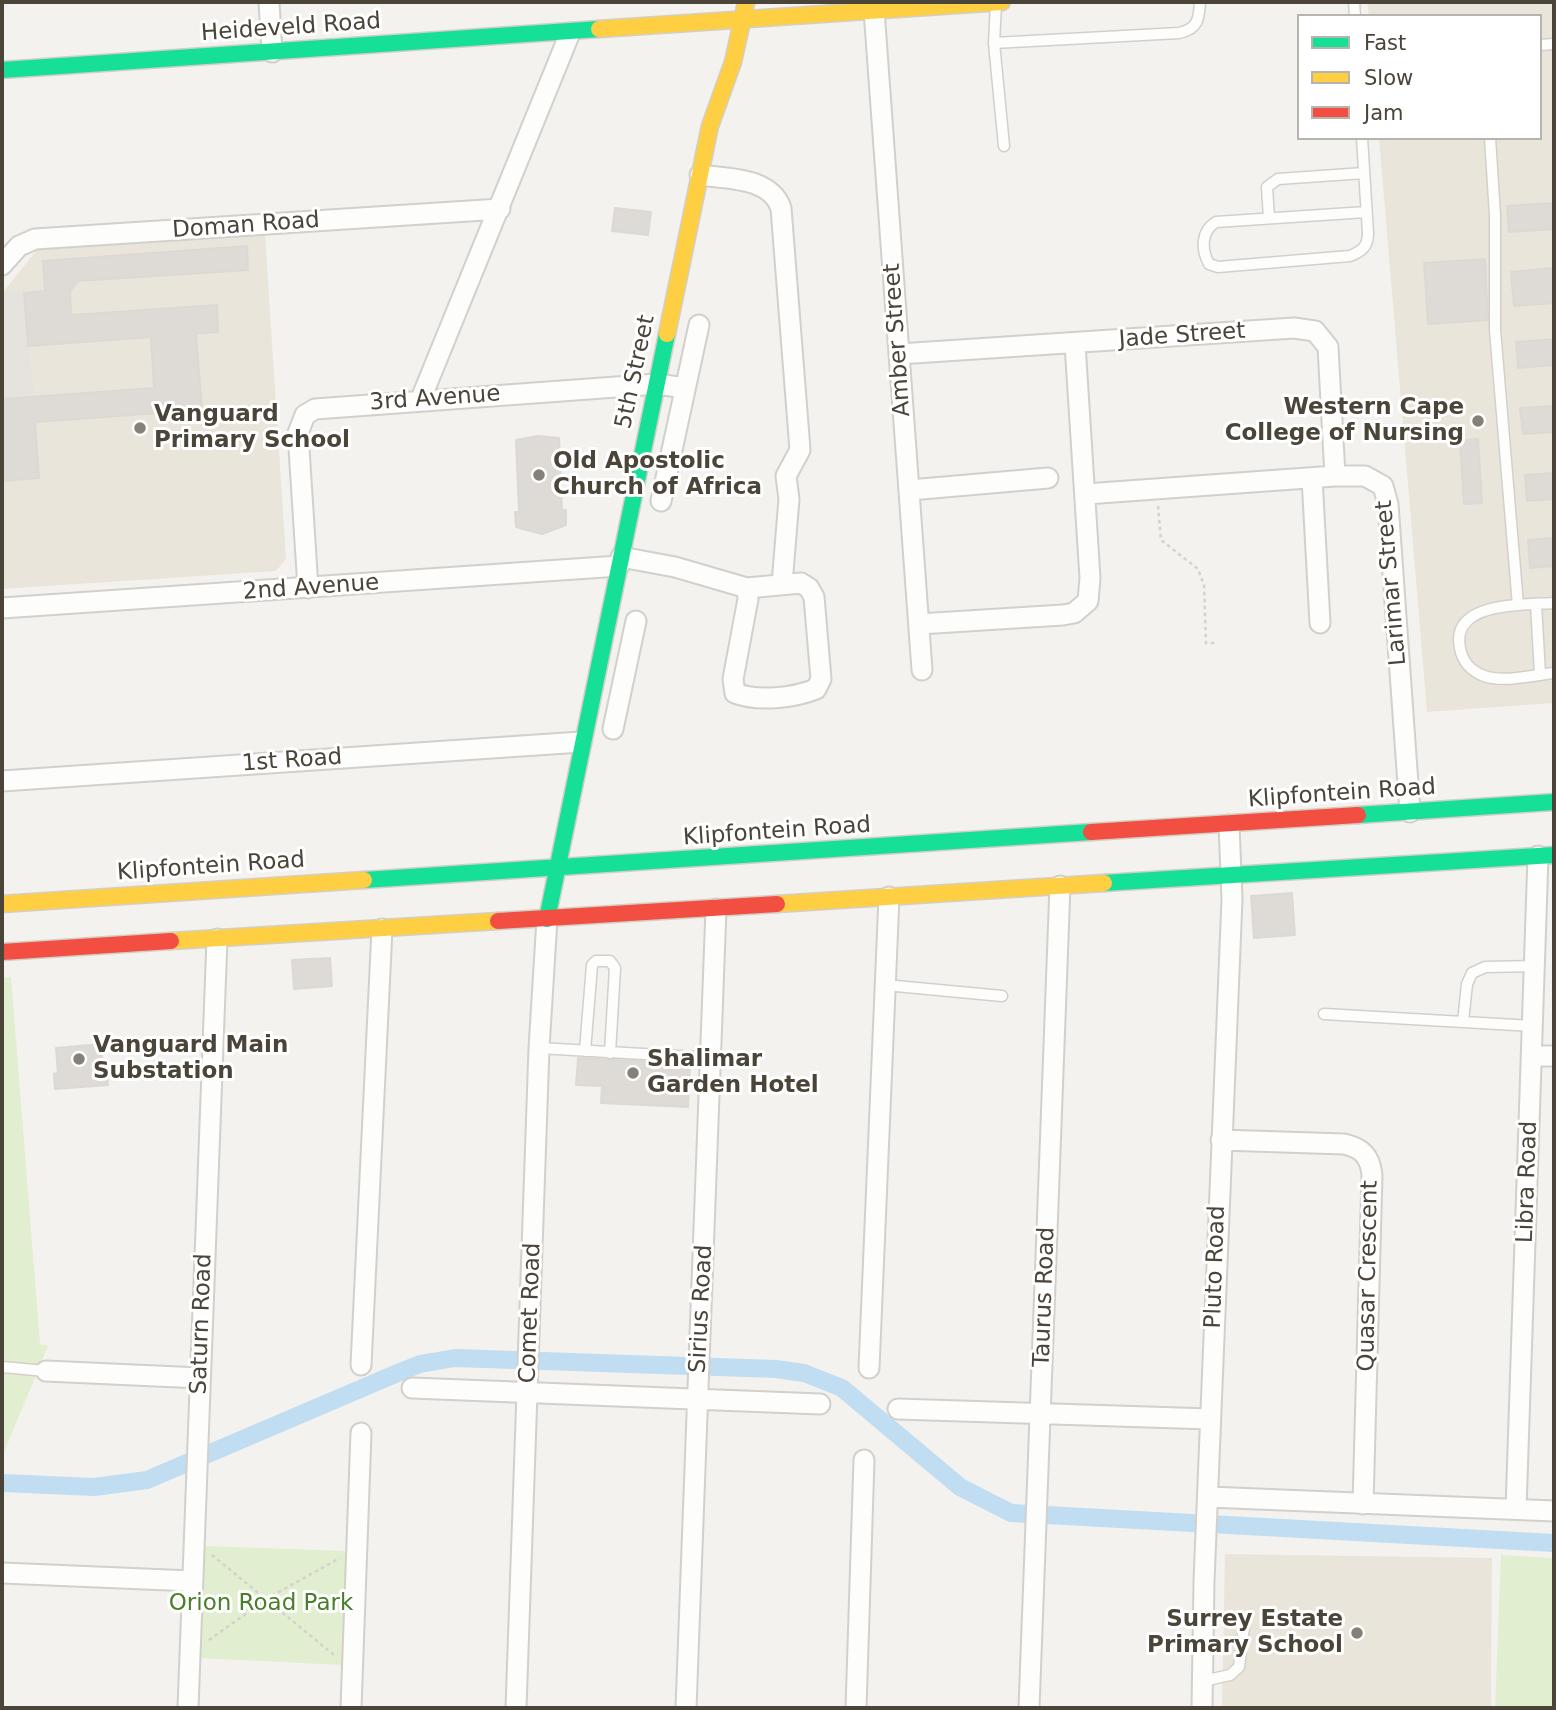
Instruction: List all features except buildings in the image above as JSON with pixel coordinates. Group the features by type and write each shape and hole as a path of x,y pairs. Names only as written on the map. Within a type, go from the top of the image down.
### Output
{"main road":[{"name":"5th Street","path":"547,919 710,126 733,62 747,2"},
{"name":"Heideveld Road","path":"2,70 570,33 743,20 874,6 1002,2"},
{"name":"Klipfontein Road","path":"2,904 558,870 1554,803"},
{"path":"2,952 1546,855"}],"street":[{"path":"269,2 272,52"},
{"name":"Amber Street","path":"874,6 922,670"},
{"path":"419,401 570,33"},
{"path":"700,175 762,186 772,191 781,208 800,450 786,476 789,499 782,584"},
{"name":"Doman Road","path":"2,265 19,246 35,239 500,209"},
{"path":"661,501 699,325"},
{"name":"Jade Street","path":"899,354 1294,328 1315,331 1328,347 1335,476"},
{"path":"919,624 1063,615 1074,613 1088,601 1086,494 1075,344"},
{"name":"3rd Avenue","path":"308,589 298,444 300,424 305,415 326,406 657,384 685,388"},
{"name":"Larimar Street","path":"1086,494 1335,476 1374,479 1386,495 1410,812"},
{"path":"910,490 1048,478"},
{"path":"1312,478 1320,623"},
{"name":"2nd Avenue","path":"2,607 308,589 620,562 675,567 747,588"},
{"path":"801,583 809,588 814,597 821,679 816,689 805,693 748,699 735,693 733,679 748,600 747,588 801,583"},
{"path":"613,729 636,621"},
{"path":"599,659 627,666"},
{"name":"1st Road","path":"2,781 582,742"},
{"name":"Pluto Road","path":"1202,1708 1204,1581 1232,875 1229,825"},
{"name":"Libra Road","path":"1516,1509 1535,966 1546,855"},
{"name":"Taurus Road","path":"1030,1708 1060,886"},
{"path":"869,1368 889,897"},
{"name":"Sirius Road","path":"686,1708 713,1058 716,909"},
{"name":"Comet Road","path":"516,1708 539,1048 547,919"},
{"path":"361,1366 382,929"},
{"name":"Saturn Road","path":"188,1708 217,939"},
{"path":"1532,1056 1554,1056"},
{"name":"Quasar Crescent","path":"1222,1140 1344,1144 1357,1147 1369,1159 1372,1175 1363,1504"},
{"path":"46,1371 200,1378"},
{"path":"412,1388 527,1392 698,1390 820,1405"},
{"path":"898,1409 1210,1419"},
{"path":"351,1708 361,1433"},
{"path":"856,1708 864,1460"},
{"path":"1207,1504 1363,1504 1554,1511"},
{"path":"2,1573 192,1581"}],"lane":[{"path":"996,2 995,43 1004,146"},
{"path":"995,43 1179,33 1195,27 1199,20 1200,2"},
{"path":"1362,140 1368,243 1361,252 1350,256 1233,266 1209,264 1205,256 1204,235 1208,226 1216,222 1366,212"},
{"path":"1490,140 1495,215 1496,330 1518,605"},
{"path":"1269,218 1267,187 1278,179 1364,173"},
{"path":"1554,603 1518,605 1475,613 1460,634 1460,649 1465,662 1485,676 1554,673"},
{"path":"1536,604 1540,674"},
{"path":"585,1051 592,965 596,961 610,961 615,968 610,1053"},
{"path":"1463,1022 1467,984 1472,973 1485,967 1535,966"},
{"path":"886,985 1002,996"},
{"path":"1324,1014 1533,1026"},
{"path":"539,1048 713,1058"},
{"path":"2,1367 46,1371"},
{"path":"1203,1681 1230,1675 1239,1667 1245,1619"}],"path":[{"path":"1157,489 1161,540 1198,569 1204,585 1206,643 1215,643"},
{"path":"194,1549 206,1550 268,1598 353,1671"},
{"path":"190,1647 202,1645 268,1598 342,1557 357,1557"}],"shaded area":[{"name":"Western Cape College of Nursing","path":"1367,2 1554,2 1554,703 1427,712 1379,140 1542,140 1542,14 1369,14"},
{"name":"Vanguard Primary School","path":"265,235 286,559 276,571 2,589 3,292 37,250"},
{"path":"23,291 34,395 2,398 2,297 6,292"},
{"name":"Surrey Estate Primary School","path":"1225,1554 1492,1558 1491,1708 1222,1708"}],"green space":[{"path":"11,977 40,1344 48,1346 2,1457 2,978"},
{"name":"Orion Road Park","path":"205,1546 347,1551 342,1665 200,1658"},
{"path":"1501,1555 1554,1558 1554,1708 1495,1708"}],"waterway":[{"path":"2,1483 94,1487 147,1480 420,1364 455,1358 776,1369 804,1373 842,1388 960,1487 1011,1513 1554,1543"}],"traffic: fast":[{"path":"2,70 599,29"},
{"path":"547,919 667,334"},
{"path":"1358,815 1554,802"},
{"path":"364,880 1091,832"},
{"path":"1104,883 1554,855"}],"traffic: slow":[{"path":"599,29 1002,2"},
{"path":"667,334 710,126 733,62 746,3"},
{"path":"2,904 364,880"},
{"path":"777,904 1104,883"},
{"path":"171,941 498,921"}],"traffic: jam":[{"path":"1091,832 1358,815"},
{"path":"498,921 777,904"},
{"path":"2,952 171,941"}],"place":[{"name":"Western Cape College of Nursing","path":"1478,421"},
{"name":"Vanguard Primary School","path":"140,428"},
{"name":"Old Apostolic Church of Africa","path":"539,475"},
{"name":"Vanguard Main Substation","path":"79,1059"},
{"name":"Shalimar Garden Hotel","path":"633,1073"},
{"name":"Surrey Estate Primary School","path":"1357,1633"}]}
